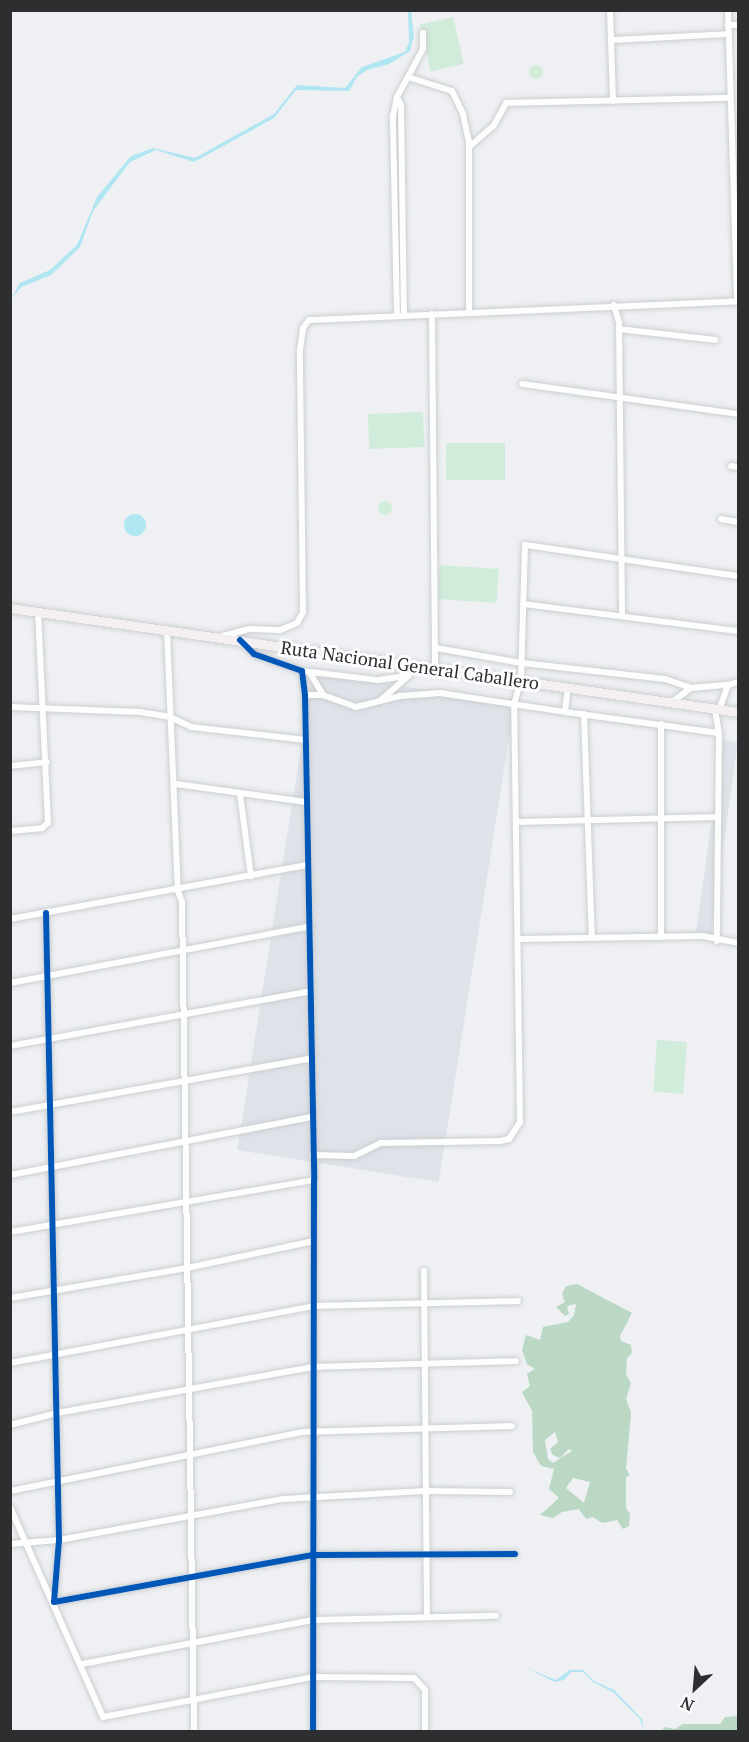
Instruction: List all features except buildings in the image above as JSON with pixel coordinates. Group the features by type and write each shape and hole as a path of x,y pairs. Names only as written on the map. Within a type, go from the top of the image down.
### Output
{"highway":[{"name":"Ruta Nacional General Caballero","path":"10,608 738,712"}],"street":[{"path":"610,10 614,101"},
{"path":"218,637 250,629 279,630 297,623 303,612 303,328 309,320 738,301 736,190 730,98 728,10"},
{"path":"728,25 738,25"},
{"path":"401,315 400,105 397,97 423,49 423,33"},
{"path":"610,40 729,34"},
{"path":"408,77 452,91 463,114 469,147 469,312"},
{"path":"469,147 494,125 506,103 730,98"},
{"path":"614,305 619,329 622,614"},
{"path":"432,314 432,623 436,648 435,669"},
{"path":"619,329 714,340"},
{"path":"522,384 738,414"},
{"path":"721,519 738,522"},
{"path":"313,1155 354,1156 381,1143 500,1141 516,1131 520,1122 514,704 521,680 525,545 738,576"},
{"path":"523,604 622,614 738,631"},
{"path":"10,831 42,828 48,823 47,762 38,612"},
{"path":"167,631 170,717 176,784 178,891 182,902 194,1731"},
{"path":"240,640 254,654 310,673 378,680 408,676"},
{"path":"436,648 522,663 665,679 691,688 738,681"},
{"path":"380,702 418,666"},
{"path":"302,671 305,695 306,927 314,1180 313,1731"},
{"path":"310,673 323,695"},
{"path":"717,941 719,733 717,709 728,684"},
{"path":"565,712 568,687"},
{"path":"671,703 691,688"},
{"path":"305,695 323,695 356,707 421,692 719,733"},
{"path":"10,708 44,707 170,717 191,727 306,740"},
{"path":"584,714 592,938"},
{"path":"661,724 659,820 661,936"},
{"path":"10,766 47,762"},
{"path":"176,784 306,802"},
{"path":"240,794 251,876"},
{"path":"516,822 588,818 659,820 718,818"},
{"path":"10,919 178,891 307,865"},
{"path":"46,913 51,1038 59,1540 54,1602"},
{"path":"10,983 183,948 306,927"},
{"path":"519,939 703,936 717,941 738,942"},
{"path":"10,1046 308,992"},
{"path":"10,1112 186,1078 309,1059"},
{"path":"10,1175 311,1117"},
{"path":"10,1232 186,1200 314,1180"},
{"path":"10,1298 187,1268 314,1241"},
{"path":"424,1271 427,1617"},
{"path":"10,1363 314,1306 518,1301"},
{"path":"10,1425 57,1413 314,1367 516,1361"},
{"path":"10,1491 313,1431 512,1425"},
{"path":"10,1544 59,1540 313,1497 426,1491 510,1492"},
{"path":"10,1507 82,1664 103,1717 193,1702 313,1677 414,1678 425,1690 424,1731"},
{"path":"54,1602 313,1555 515,1554"},
{"path":"82,1664 313,1620 496,1616"}],"shaded area":[{"path":"313,672 514,704 439,1182 237,1150"},
{"path":"723,740 738,742 711,936 696,934"}],"green space":[{"path":"453,17 464,64 431,71 420,25"},
{"path":"536,65 541,67 543,72 541,77 536,79 531,77 529,72 531,67"},
{"path":"423,412 424,447 369,449 368,414"},
{"path":"446,443 505,443 505,480 446,480"},
{"path":"385,501 390,503 392,508 390,513 385,515 380,513 378,508 380,503"},
{"path":"440,565 499,569 496,603 438,599"},
{"path":"657,1040 687,1042 683,1094 653,1092"},
{"path":"577,1284 632,1313 620,1336 621,1341 631,1345 632,1353 627,1358 626,1374 631,1383 626,1399 631,1413 626,1469 630,1475 626,1477 626,1508 630,1514 629,1526 623,1529 617,1520 602,1523 593,1517 586,1519 579,1509 562,1512 553,1518 540,1515 559,1498 549,1489 554,1469 541,1466 533,1452 532,1411 522,1392 530,1386 527,1374 535,1369 527,1364 522,1350 526,1335 540,1340 543,1327 568,1322 574,1315 576,1304 567,1306 569,1314 565,1316 556,1307 565,1302 562,1294 566,1286","holes":["555,1432 558,1442 550,1449 553,1455 560,1458 569,1449 572,1451 553,1463 548,1459 545,1440","573,1478 590,1482 584,1503 566,1488"]},
{"path":"738,1716 738,1731 661,1731 665,1727 675,1729 683,1724 720,1724 725,1717"}],"water":[{"path":"408,11 411,11 414,36 410,51 389,64 367,70 357,77 349,91 296,90 274,118 194,162 156,150 130,162 93,211 80,247 51,275 21,287 11,299 20,283 50,270 77,245 97,197 131,156 153,148 195,158 274,114 297,85 345,88 362,67 405,52 409,42"},
{"path":"135,514 143,517 146,525 143,533 135,536 127,533 124,525 127,517"},
{"path":"526,1668 556,1680 570,1670 583,1670 594,1681 614,1690 642,1719 644,1731 640,1719 613,1692 593,1682 583,1672 571,1672 564,1680 555,1682"}],"cycle path":[{"path":"240,640 254,654 302,671 305,695 314,1180 313,1732"},
{"path":"46,913 59,1540 54,1602 313,1555 515,1554"}]}
